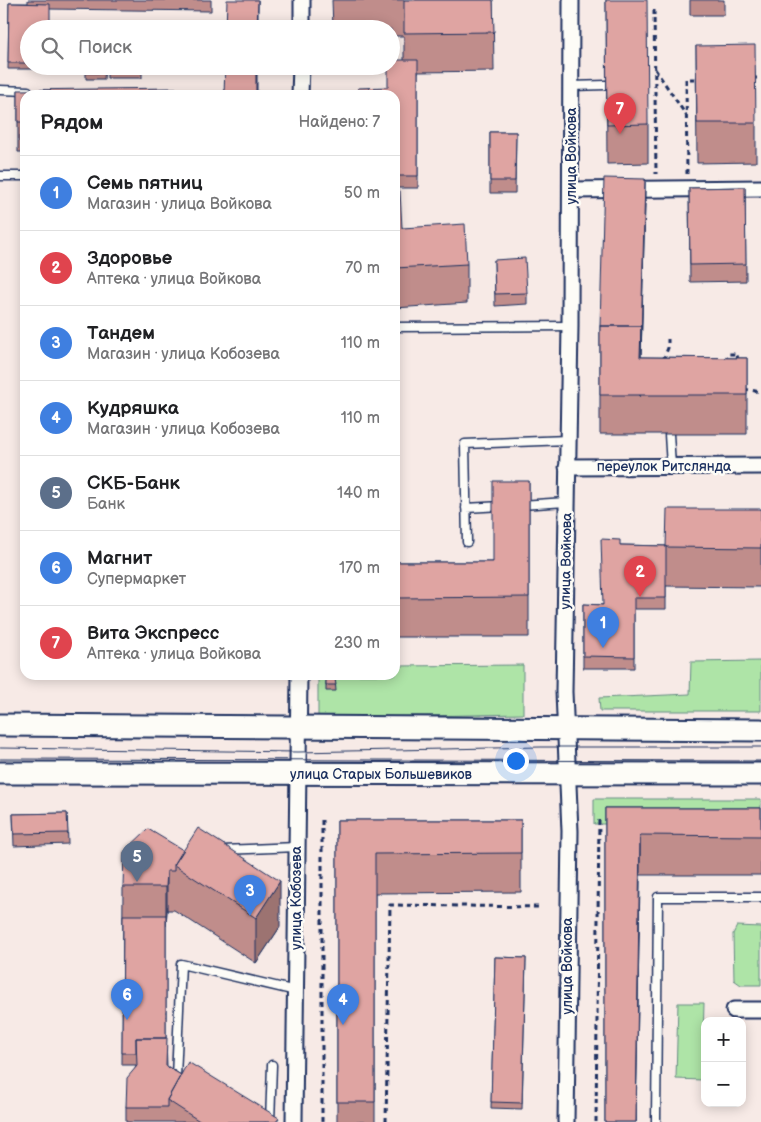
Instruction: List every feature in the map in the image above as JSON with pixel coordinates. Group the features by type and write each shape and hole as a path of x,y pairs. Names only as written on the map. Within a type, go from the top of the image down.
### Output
{"main road":[{"path":"0,725 761,730"},
{"name":"улица Старых Большевиков","path":"0,773 761,774"}],"street":[{"path":"302,0 302,20"},
{"name":"улица Войкова","path":"566,1122 570,831 565,728 566,502 570,326 571,0"},
{"path":"300,90 301,75"},
{"path":"571,190 761,188"},
{"name":"переулок Ритслянда","path":"567,467 761,466"},
{"name":"улица Кобозева","path":"294,1122 299,680"},
{"path":"734,1010 761,1010"}],"lane":[{"path":"571,86 606,86"},
{"path":"0,90 20,91"},
{"path":"0,176 20,176"},
{"path":"400,327 570,326"},
{"path":"669,434 671,466"},
{"path":"467,542 465,444 568,440"},
{"path":"516,505 566,502"},
{"path":"466,508 506,506"},
{"path":"218,850 297,847"},
{"path":"656,1122 658,897 761,897"},
{"path":"185,1082 176,1077 180,964 296,991"},
{"path":"270,1122 272,1065"}],"path":[{"path":"654,10 656,175"},
{"path":"655,69 687,116"},
{"path":"742,78 761,78"},
{"path":"687,174 686,79 705,79"},
{"path":"662,363 668,348 668,340"},
{"path":"721,369 728,354 737,354 738,363"},
{"path":"741,380 742,389 761,392"},
{"path":"596,1122 599,817"},
{"path":"322,820 322,1122"},
{"path":"386,1122 390,905 541,907"}],"green space":[{"path":"761,661 761,711 600,711 599,698 690,694 691,662"},
{"path":"523,665 523,714 318,718 318,680 400,680 400,666"},
{"path":"594,799 761,799 761,824 594,824"},
{"path":"737,926 761,927 761,985 741,985 734,980 733,934"},
{"path":"678,1003 704,1003 704,1017 701,1017 701,1080 676,1079"}],"building":[{"path":"227,0 258,0 257,20 226,20"},
{"path":"404,0 493,0 494,32 404,33"},
{"path":"606,0 647,0 648,124 607,125"},
{"path":"9,3 50,4 50,20 20,20 20,63 8,63"},
{"path":"755,45 756,123 697,123 696,46"},
{"path":"400,60 418,60 418,176 400,176 400,90 358,90 358,88 388,87 388,75 400,75"},
{"path":"225,75 256,75 256,90 224,90"},
{"path":"176,88 176,90 20,90 20,122 18,122 18,90"},
{"path":"490,132 516,132 515,181 490,181"},
{"path":"604,178 645,179 641,344 641,326 600,326"},
{"path":"745,187 746,264 690,265 689,188"},
{"path":"400,191 402,228 465,224 467,264 400,268"},
{"path":"525,258 527,293 495,294 494,260"},
{"path":"600,326 641,326 640,357 747,358 747,395 600,395"},
{"path":"493,481 529,481 529,597 400,598 400,562 493,562"},
{"path":"667,509 761,509 761,548 666,547"},
{"path":"601,539 620,540 620,545 666,546 666,598 634,598 634,657 583,656 583,604 603,605"},
{"path":"326,680 335,680 336,685 326,685"},
{"path":"605,808 761,808 761,836 640,835 636,1122 605,1122"},
{"path":"67,813 68,833 14,834 13,814"},
{"path":"337,820 521,820 521,853 375,854 375,1102 337,1102"},
{"path":"198,828 280,881 256,918 174,865"},
{"path":"148,829 183,850 174,865 174,871 167,871 166,887 123,887 124,852"},
{"path":"123,915 166,915 166,1038 136,1038 136,1053 122,1053"},
{"path":"495,957 526,958 522,1103 491,1102"},
{"path":"136,1038 167,1038 166,1066 181,1075 167,1100 167,1107 126,1107 127,1078 137,1066"},
{"path":"188,1062 279,1118 276,1122 201,1122 167,1100"}],"tram line":[{"path":"0,748 298,752 541,747 761,747"},
{"path":"0,759 761,761"}],"place":[{"name":"Вита Экспресс","path":"620,134"},
{"name":"Здоровье","path":"640,597"},
{"name":"Семь пятниц","path":"603,648"},
{"name":"СКБ-Банк","path":"137,882"},
{"name":"Тандем","path":"250,916"},
{"name":"Магнит","path":"127,1020"},
{"name":"Кудряшка","path":"343,1025"}]}
